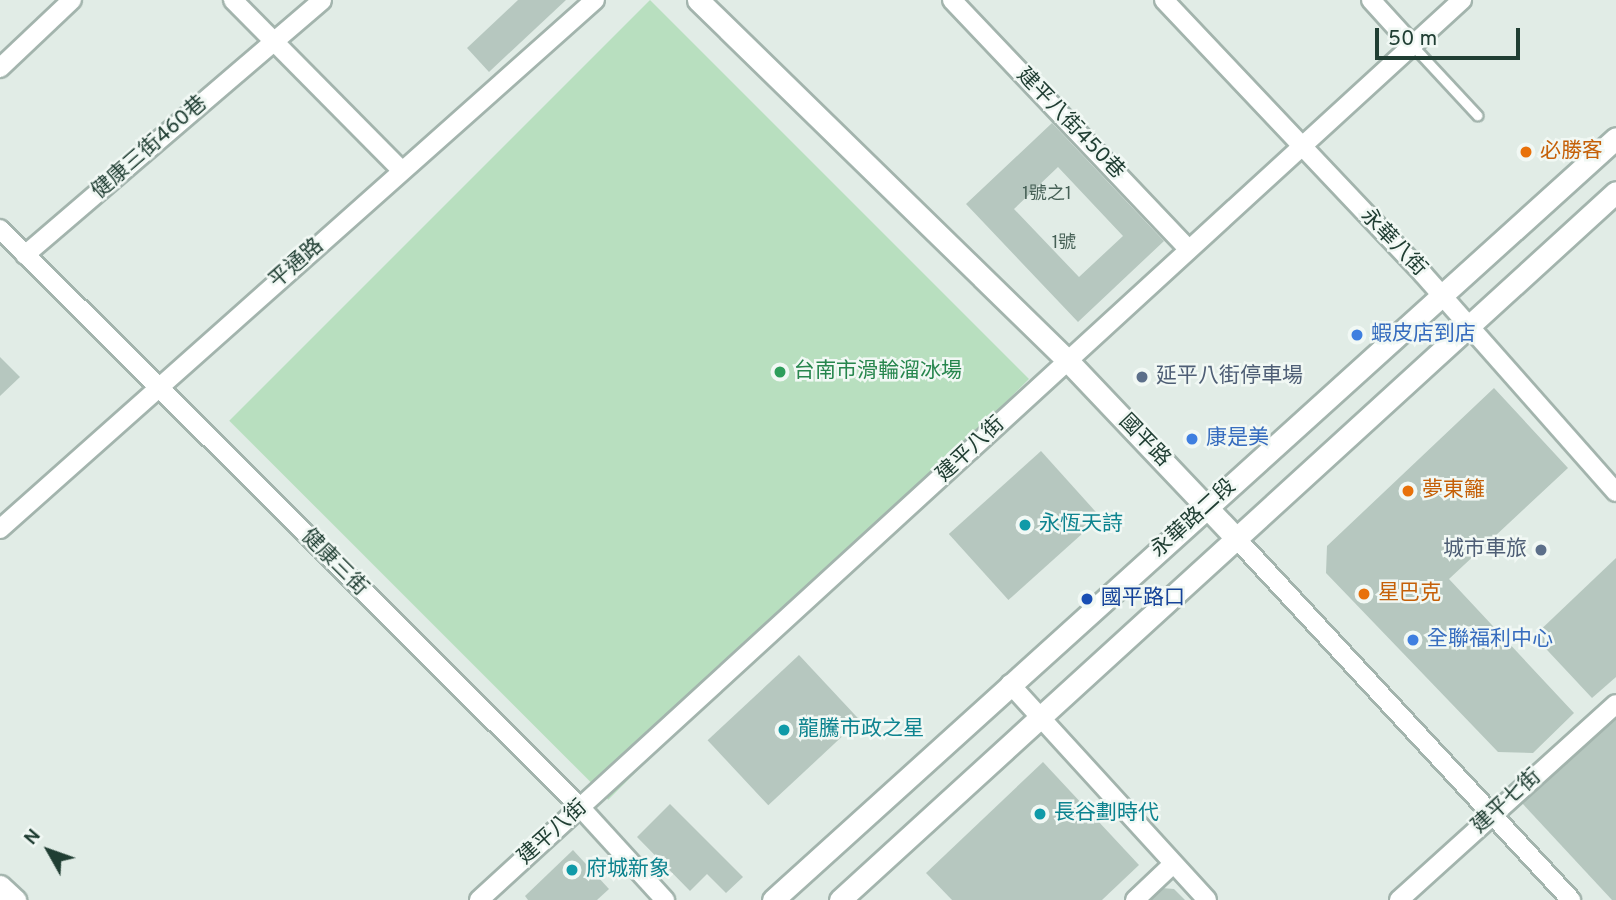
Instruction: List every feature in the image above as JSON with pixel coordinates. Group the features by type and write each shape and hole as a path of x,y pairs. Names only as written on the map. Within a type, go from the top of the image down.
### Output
{"street":[{"path":"0,68 72,0"},
{"path":"233,0 402,171"},
{"name":"健康三街460巷","path":"25,255 322,0"},
{"name":"平通路","path":"0,529 595,0"},
{"name":"國平路","path":"698,0 1068,361 1572,900"},
{"name":"建平八街450巷","path":"952,0 1188,249"},
{"name":"永華八街","path":"1164,0 1441,294 1616,492"},
{"path":"1371,0 1412,45"},
{"name":"建平八街","path":"479,900 1462,0"},
{"name":"永華路二段","path":"773,900 1441,294 1612,148"},
{"name":"永華路二段","path":"840,900 1616,192"},
{"name":"健康三街","path":"0,229 581,808 665,900"},
{"path":"1010,684 1207,900"},
{"name":"建平七街","path":"1399,900 1616,704"},
{"path":"1135,900 1173,864"},
{"path":"0,886 15,900"}],"lane":[{"path":"1412,45 1477,115"}],"green space":[{"path":"650,0 1029,379 608,800 229,421"}],"building":[{"path":"518,0 566,0 489,72 467,48"},
{"path":"1052,123 1164,241 1078,322 966,204","holes":["1058,167 1123,236 1079,277 1014,209"]},
{"path":"0,357 20,377 0,396"},
{"path":"1494,388 1568,468 1449,579 1574,713 1533,753 1498,752 1326,573 1327,546"},
{"name":"永恆天詩","path":"1041,451 1101,517 1008,600 949,534"},
{"path":"1616,558 1616,677 1592,698 1534,636"},
{"name":"龍騰市政之星","path":"799,655 860,720 768,805 708,740"},
{"path":"1616,718 1616,900 1612,900 1522,803"},
{"name":"長谷劃時代","path":"1043,762 1139,865 1102,900 952,900 926,873"},
{"path":"670,804 743,877 726,893 707,874 690,891 637,837"},
{"name":"府城新象","path":"573,850 609,889 597,900 528,900 525,896"},
{"path":"1162,888 1174,889 1185,900 1149,900"}],"place":[{"name":"必勝客","path":"1526,152"},
{"name":"蝦皮店到店","path":"1357,335"},
{"name":"台南市滑輪溜冰場","path":"780,372"},
{"name":"延平八街停車場","path":"1142,377"},
{"name":"康是美","path":"1192,439"},
{"name":"夢東籬","path":"1408,491"},
{"name":"永恆天詩","path":"1025,525"},
{"name":"城市車旅","path":"1541,550"},
{"name":"星巴克","path":"1364,594"},
{"name":"國平路口","path":"1087,599"},
{"name":"全聯福利中心","path":"1413,640"},
{"name":"龍騰市政之星","path":"784,730"},
{"name":"長谷劃時代","path":"1040,814"},
{"name":"府城新象","path":"572,870"}]}
